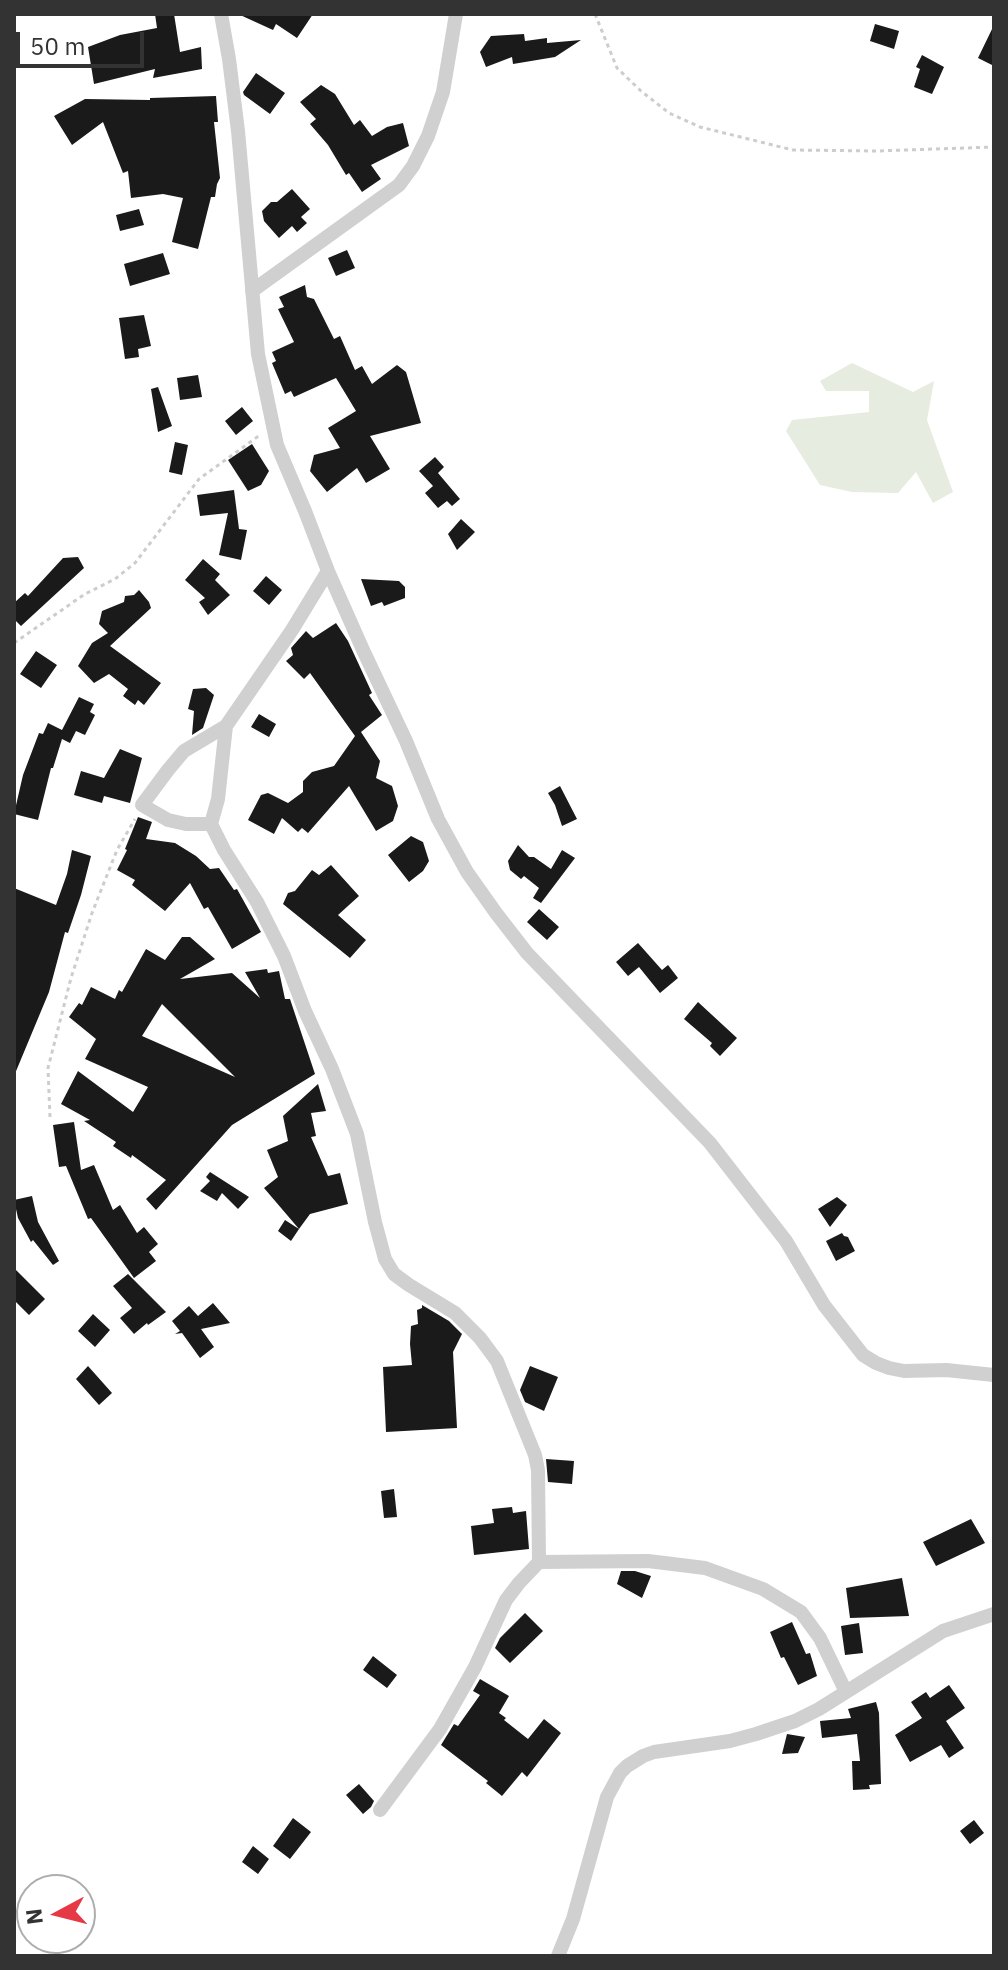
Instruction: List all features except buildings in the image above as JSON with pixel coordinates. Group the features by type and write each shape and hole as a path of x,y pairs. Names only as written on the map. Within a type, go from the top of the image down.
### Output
{"street":[{"path":"221,14 234,102 258,354 277,445 328,571 438,819 467,872 527,953 710,1143 786,1241 824,1305 863,1355 876,1363 904,1371 946,1370 994,1375"},
{"path":"252,291 399,185 413,166 428,136 443,92 456,14"},
{"path":"211,824 168,820 142,805 184,751 226,726 328,571"},
{"path":"226,726 220,784 211,824 277,942 332,1069 357,1134 385,1259 394,1274 455,1313 497,1361 535,1455 538,1470 539,1562 506,1600 475,1667 440,1729 380,1810"},
{"path":"539,1562 648,1561 705,1568 763,1589 801,1612 820,1638 846,1692"},
{"path":"558,1956 573,1919 607,1797 627,1766 654,1752 730,1741 776,1728 819,1709 943,1631 994,1614"}],"path":[{"path":"595,14 617,68 669,113 700,127 793,150 994,147"},
{"path":"14,643 135,563 199,479 273,425"},
{"path":"50,1117 48,1068 71,978 117,850 142,805"}],"shaded area":[{"path":"852,363 913,392 934,381 927,420 953,492 933,503 916,472 898,493 852,492 820,485 786,431 792,420 869,412 869,391 826,391 820,381"}]}
